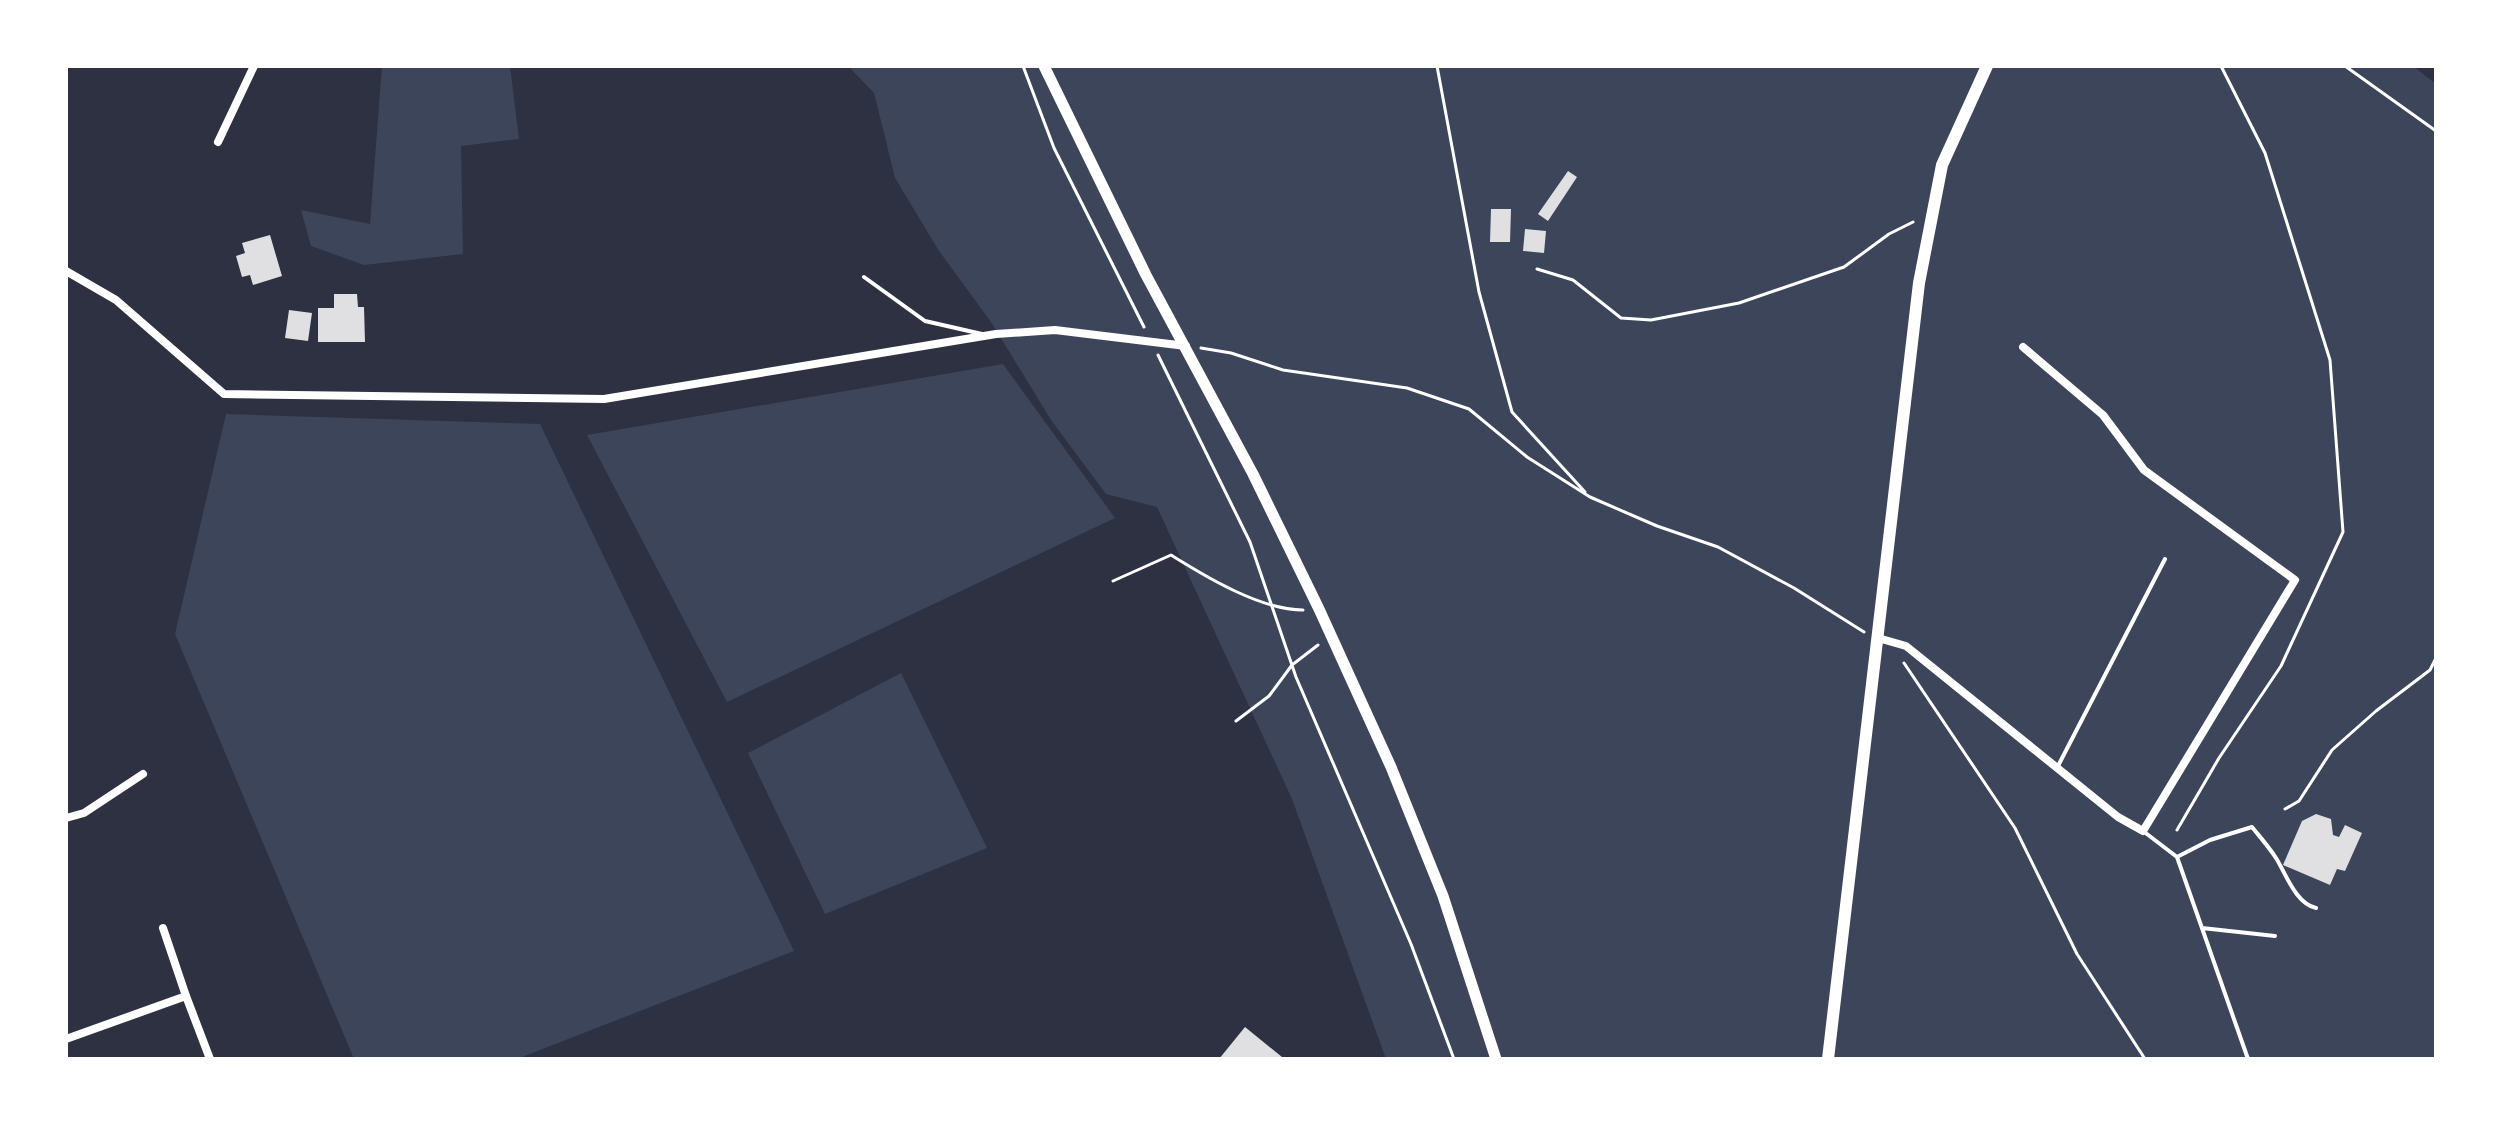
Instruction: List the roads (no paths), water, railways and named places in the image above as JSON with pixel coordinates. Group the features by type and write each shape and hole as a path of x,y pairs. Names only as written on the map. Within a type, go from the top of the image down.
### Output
{"main road":[{"path":"1828,1059 1883,639 1898,449 1929,222 1942,165 1987,66"}],"street":[{"path":"218,142 254,66"},
{"path":"1044,66 1146,275 1186,346 1319,609 1419,831 1496,1059"},
{"path":"66,271 116,300 224,394 604,399 989,335 1055,330 1186,346"},
{"path":"1883,639 1906,646 2118,817 2143,831 2295,580 2144,470 2103,415 2023,347"},
{"path":"66,818 84,813 143,774"},
{"path":"163,928 210,1059"},
{"path":"66,1039 186,996"}],"lane":[{"path":"864,277 925,321 989,335"},
{"path":"2057,768 2165,559"},
{"path":"2177,857 2210,840 2252,827 2274,855 2293,888 2310,907 2316,908"},
{"path":"2143,831 2177,857 2248,1059"},
{"path":"2202,928 2275,936"}]}
